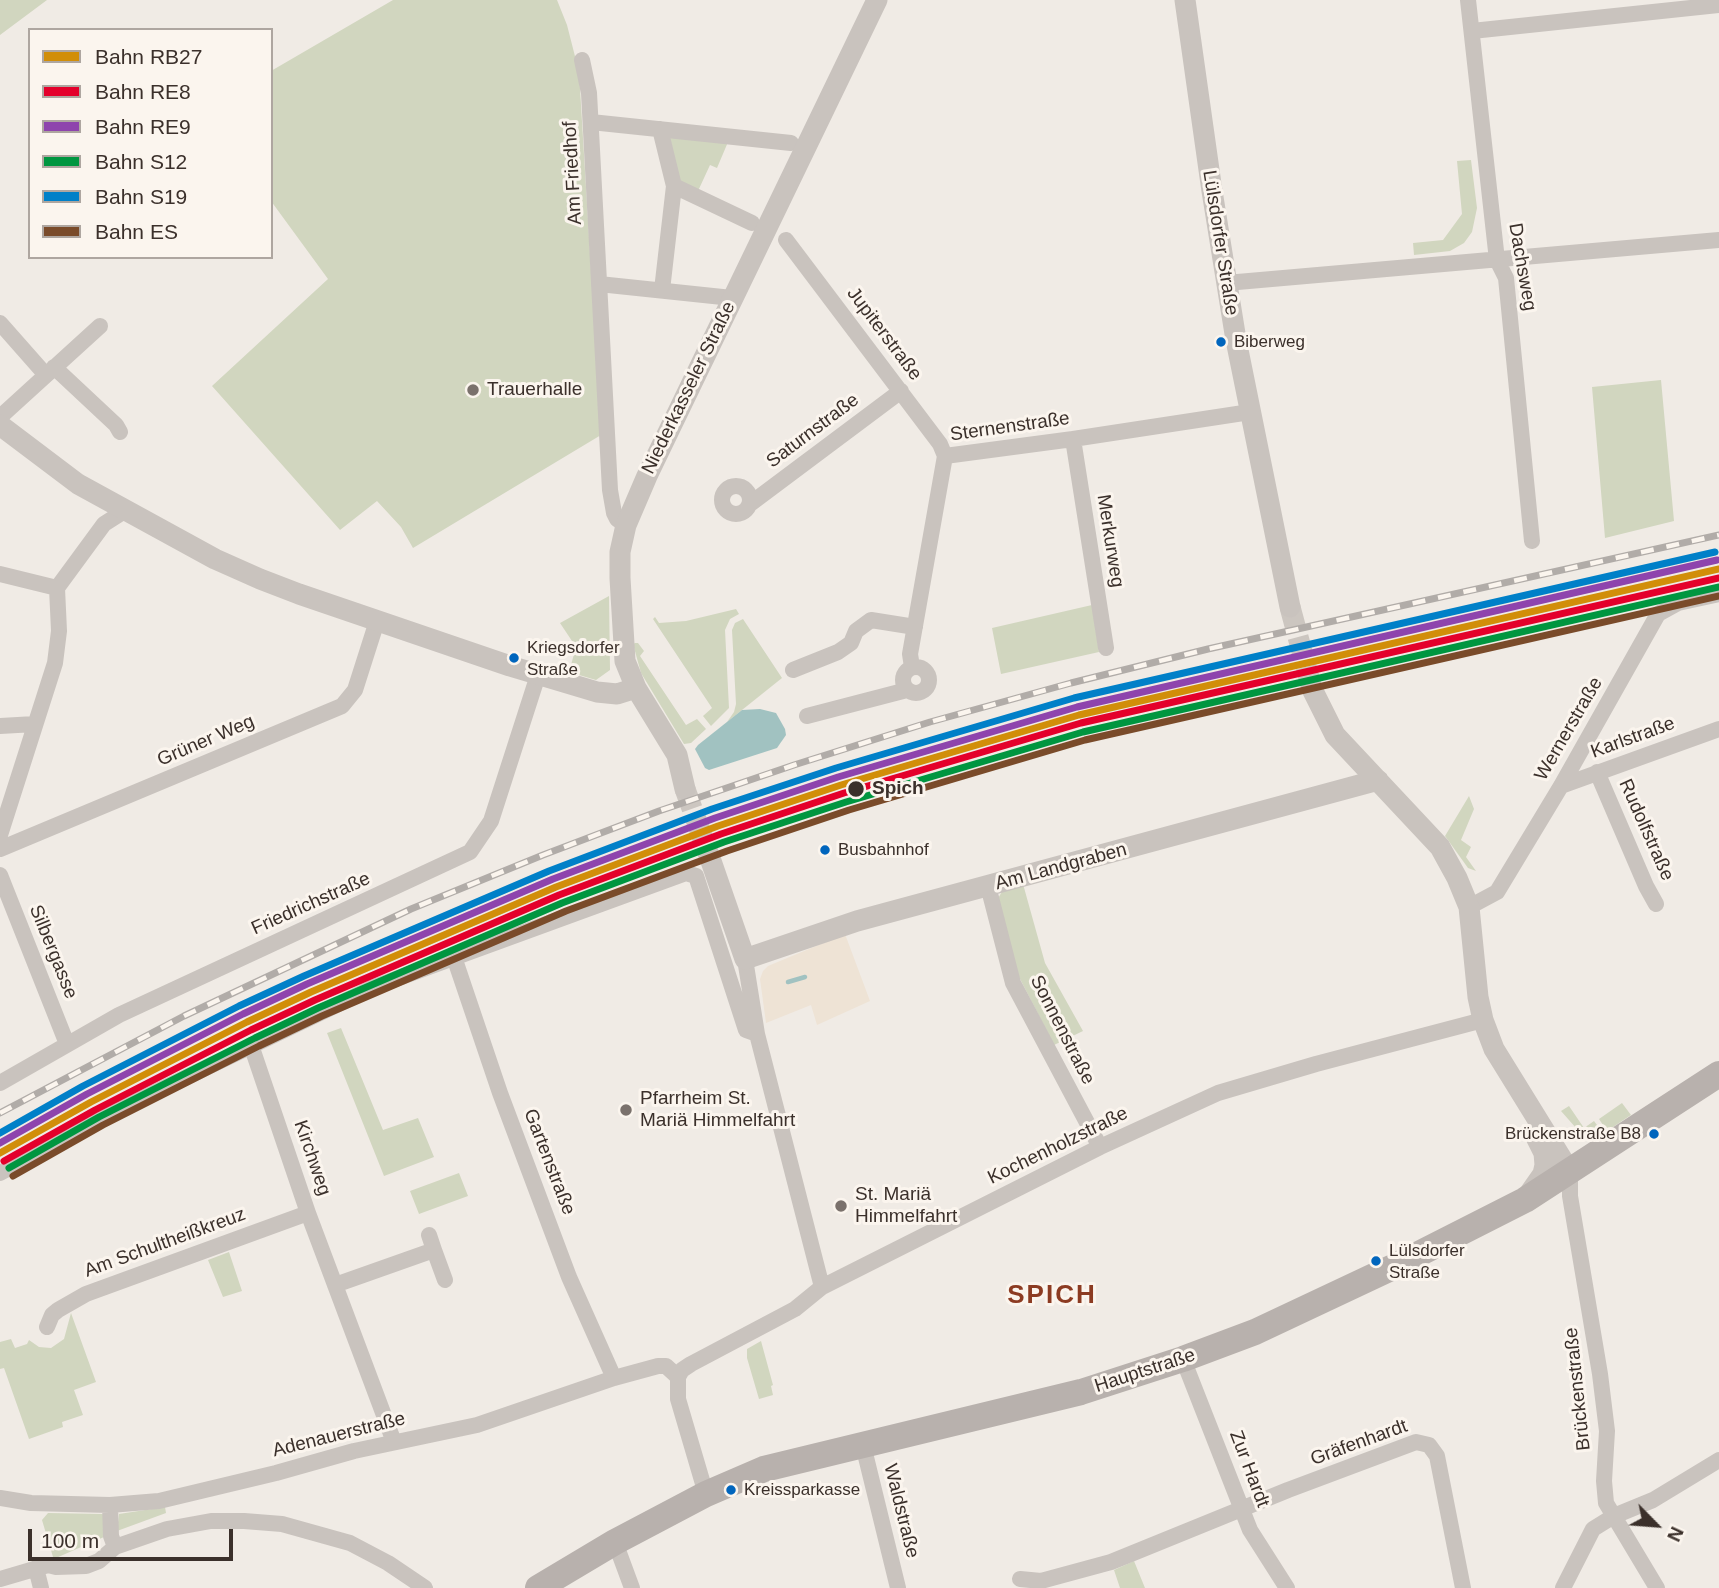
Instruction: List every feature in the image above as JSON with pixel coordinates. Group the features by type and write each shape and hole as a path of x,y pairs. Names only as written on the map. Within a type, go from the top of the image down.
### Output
{"main road":[{"name":"Hauptstraße","path":"538,1588 615,1542 706,1494 764,1469 1081,1392 1255,1332 1318,1304 1525,1200 1719,1074"}],"street":[{"name":"Niederkasseler Straße","path":"685,789 677,755 636,688 625,661 621,625 621,552 626,525 732,298 877,0"},
{"name":"Lülsdorfer Straße","path":"1185,0 1226,283 1290,607"},
{"name":"Dachsweg","path":"1468,0 1497,260 1506,278 1532,541"},
{"path":"1472,31 1719,5"},
{"name":"Am Friedhof","path":"583,60 591,122 610,490 614,513 621,523 626,525"},
{"path":"591,122 790,143"},
{"path":"660,129 674,186 662,290"},
{"path":"674,186 752,223"},
{"name":"Jupiterstraße","path":"786,240 901,391 940,444 945,456"},
{"path":"1226,283 1719,240"},
{"path":"599,284 732,298"},
{"path":"0,323 50,370 116,425 120,432"},
{"path":"0,417 100,326"},
{"name":"Saturnstraße","path":"750,504 901,391"},
{"name":"Sternenstraße","path":"907,690 903,680 905,672 912,667 910,654 945,456 1250,412"},
{"path":"0,425 74,482 229,565 299,594 538,675 597,692 617,694 636,688"},
{"name":"Merkurweg","path":"1073,439 1106,648"},
{"path":"0,835 55,663 59,631 57,588 99,530 110,519 126,510"},
{"path":"0,574 57,588"},
{"name":"Wernerstraße","path":"1469,906 1497,892 1561,786 1658,614 1678,603 1719,594"},
{"path":"793,670 838,652 851,643 856,631 871,620 915,627"},
{"name":"Grüner Weg","path":"0,849 342,706 355,690 377,621"},
{"path":"807,716 907,690 920,693 929,683 927,672 920,667 912,667"},
{"name":"Friedrichstraße","path":"0,1083 119,1015 470,852 491,821 538,675"},
{"path":"1312,689 1335,736 1440,847 1457,878 1469,906 1478,997 1494,1049 1570,1172"},
{"path":"0,726 35,724"},
{"name":"Karlstraße","path":"1561,786 1719,729"},
{"name":"Rudolfstraße","path":"1597,772 1656,904"},
{"name":"Am Landgraben","path":"745,959 837,927 1378,780"},
{"path":"711,861 745,959 757,1034 822,1287"},
{"path":"0,1173 106,1116 374,987 686,873 696,876 746,1030 757,1034"},
{"name":"Silbergasse","path":"0,875 67,1044"},
{"name":"Sonnenstraße","path":"988,887 1013,983 1100,1147"},
{"name":"Gartenstraße","path":"454,957 500,1093 569,1278 614,1378"},
{"name":"Kochenholzstraße","path":"678,1377 682,1370 691,1364 794,1309 822,1287 1100,1147 1218,1093 1483,1020"},
{"name":"Kirchweg","path":"251,1045 308,1213 394,1442"},
{"path":"1525,1200 1543,1174 1545,1165 1544,1153 1533,1131 1526,1103"},
{"name":"Brückenstraße","path":"1570,1172 1570,1196 1607,1431 1606,1503 1657,1588"},
{"name":"Am Schultheißkreuz","path":"47,1327 52,1315 86,1294 308,1213"},
{"path":"335,1285 431,1242 445,1280"},
{"name":"Zur Hardt","path":"1183,1359 1250,1530 1287,1588"},
{"name":"Adenauerstraße","path":"0,1498 31,1503 139,1504 394,1442 477,1426 614,1378 658,1366 666,1366 678,1377"},
{"path":"678,1377 678,1399 706,1494"},
{"name":"Gräfenhardt","path":"1242,1510 1396,1448 1422,1442 1434,1449 1437,1456 1463,1588"},
{"name":"Waldstraße","path":"863,1445 898,1588"},
{"path":"1563,1588 1593,1529 1614,1516 1653,1500 1719,1460"},
{"path":"110,1505 111,1536 115,1547"},
{"path":"1020,1579 1041,1581 1111,1562 1242,1510"},
{"path":"0,1579 48,1564 56,1567 86,1566 99,1561 115,1547 167,1529 211,1521 244,1521 282,1524 359,1546 404,1572 425,1588"},
{"path":"615,1542 632,1588"},
{"path":"36,1568 41,1588"}],"green space":[{"path":"0,0 47,0 0,35"},
{"path":"393,0 557,0 567,25 579,72 601,435 413,548 401,527 377,501 340,530 212,386 328,279 273,204 273,70"},
{"path":"672,136 728,142 717,168 710,165 698,191 680,182 669,140"},
{"path":"1471,160 1477,208 1472,232 1464,243 1450,251 1414,255 1413,243 1443,240 1462,214 1457,161"},
{"path":"1661,380 1674,521 1605,538 1592,387"},
{"path":"609,596 610,670 596,680 569,672 576,647 560,623"},
{"path":"1092,605 1099,652 1001,674 992,628"},
{"path":"736,609 739,614 730,619 725,630 729,708 711,726 703,716 712,708 653,619 655,617 659,623 686,621"},
{"path":"743,619 782,678 727,722 736,704 732,630 735,623"},
{"path":"633,644 644,651 640,656 686,725 697,719 706,729 691,743 684,744 641,673"},
{"path":"1469,796 1474,809 1461,840 1471,847 1466,857 1476,871 1468,868 1445,836"},
{"path":"1023,884 1045,963 1083,1031 1054,1045 1018,975 997,900 1003,890"},
{"path":"341,1028 383,1130 418,1118 434,1157 384,1176 327,1033"},
{"path":"1622,1103 1631,1115 1607,1131 1599,1119"},
{"path":"1569,1106 1584,1128 1594,1121 1603,1133 1581,1142 1567,1135 1576,1128 1561,1111"},
{"path":"459,1173 468,1196 419,1214 410,1191"},
{"path":"229,1252 242,1291 223,1297 208,1260"},
{"path":"71,1313 96,1382 74,1390 83,1415 62,1422 63,1427 29,1439 4,1368 0,1369 0,1342 11,1339 15,1348 27,1344 29,1340 39,1347 51,1348 64,1339"},
{"path":"761,1341 773,1385 773,1395 759,1399 747,1358 747,1349"},
{"path":"165,1507 166,1513 117,1531 119,1514"},
{"path":"48,1513 102,1514 104,1537 53,1557 42,1520"},
{"path":"1134,1561 1145,1588 1120,1588 1114,1570"}],"shaded area":[{"path":"845,934 870,1001 817,1025 811,1005 766,1023 760,979 763,971 768,966"}],"water":[{"path":"760,709 776,713 785,729 786,735 777,748 709,770 705,768 695,749 698,745 742,710"}],"waterway":[{"path":"788,982 805,977"}],"tunnel":[{"path":"1290,607 1312,689"},
{"path":"685,789 711,861"}],"railway":[{"path":"0,1113 184,1016 411,909 659,811 794,765 930,722 1071,683 1208,649 1719,535"}],"rail line":[{"name":"S19","path":"0,1133 83,1086 239,1006 304,976 549,871 712,809 836,768 1074,698 1715,552"},
{"name":"RE9","path":"0,1143 87,1094 307,984 553,879 715,818 838,777 1077,707 1717,560"},
{"name":"RB27","path":"0,1153 91,1102 311,992 556,887 718,826 841,785 1079,715 1719,569"},
{"name":"RE8","path":"4,1161 95,1110 315,1000 559,895 721,834 844,793 1081,723 1719,578"},
{"name":"S12","path":"9,1168 99,1117 318,1008 562,903 724,842 846,802 1083,732 1719,587"},
{"name":"ES","path":"13,1176 103,1125 322,1016 566,911 727,851 849,810 1085,740 1719,596"}],"place":[{"name":"Biberweg","path":"1221,342"},
{"name":"Trauerhalle","path":"473,390"},
{"name":"Kriegsdorfer Straße","path":"514,658"},
{"name":"Spich","path":"856,789"},
{"name":"Busbahnhof","path":"825,850"},
{"name":"Pfarrheim St. Mariä Himmelfahrt","path":"626,1110"},
{"name":"Brückenstraße B8","path":"1654,1134"},
{"name":"St. Mariä Himmelfahrt","path":"841,1206"},
{"name":"Lülsdorfer Straße","path":"1376,1261"},
{"name":"Kreissparkasse","path":"731,1490"}],"district":[{"name":"SPICH","path":"1052,1296"}]}
